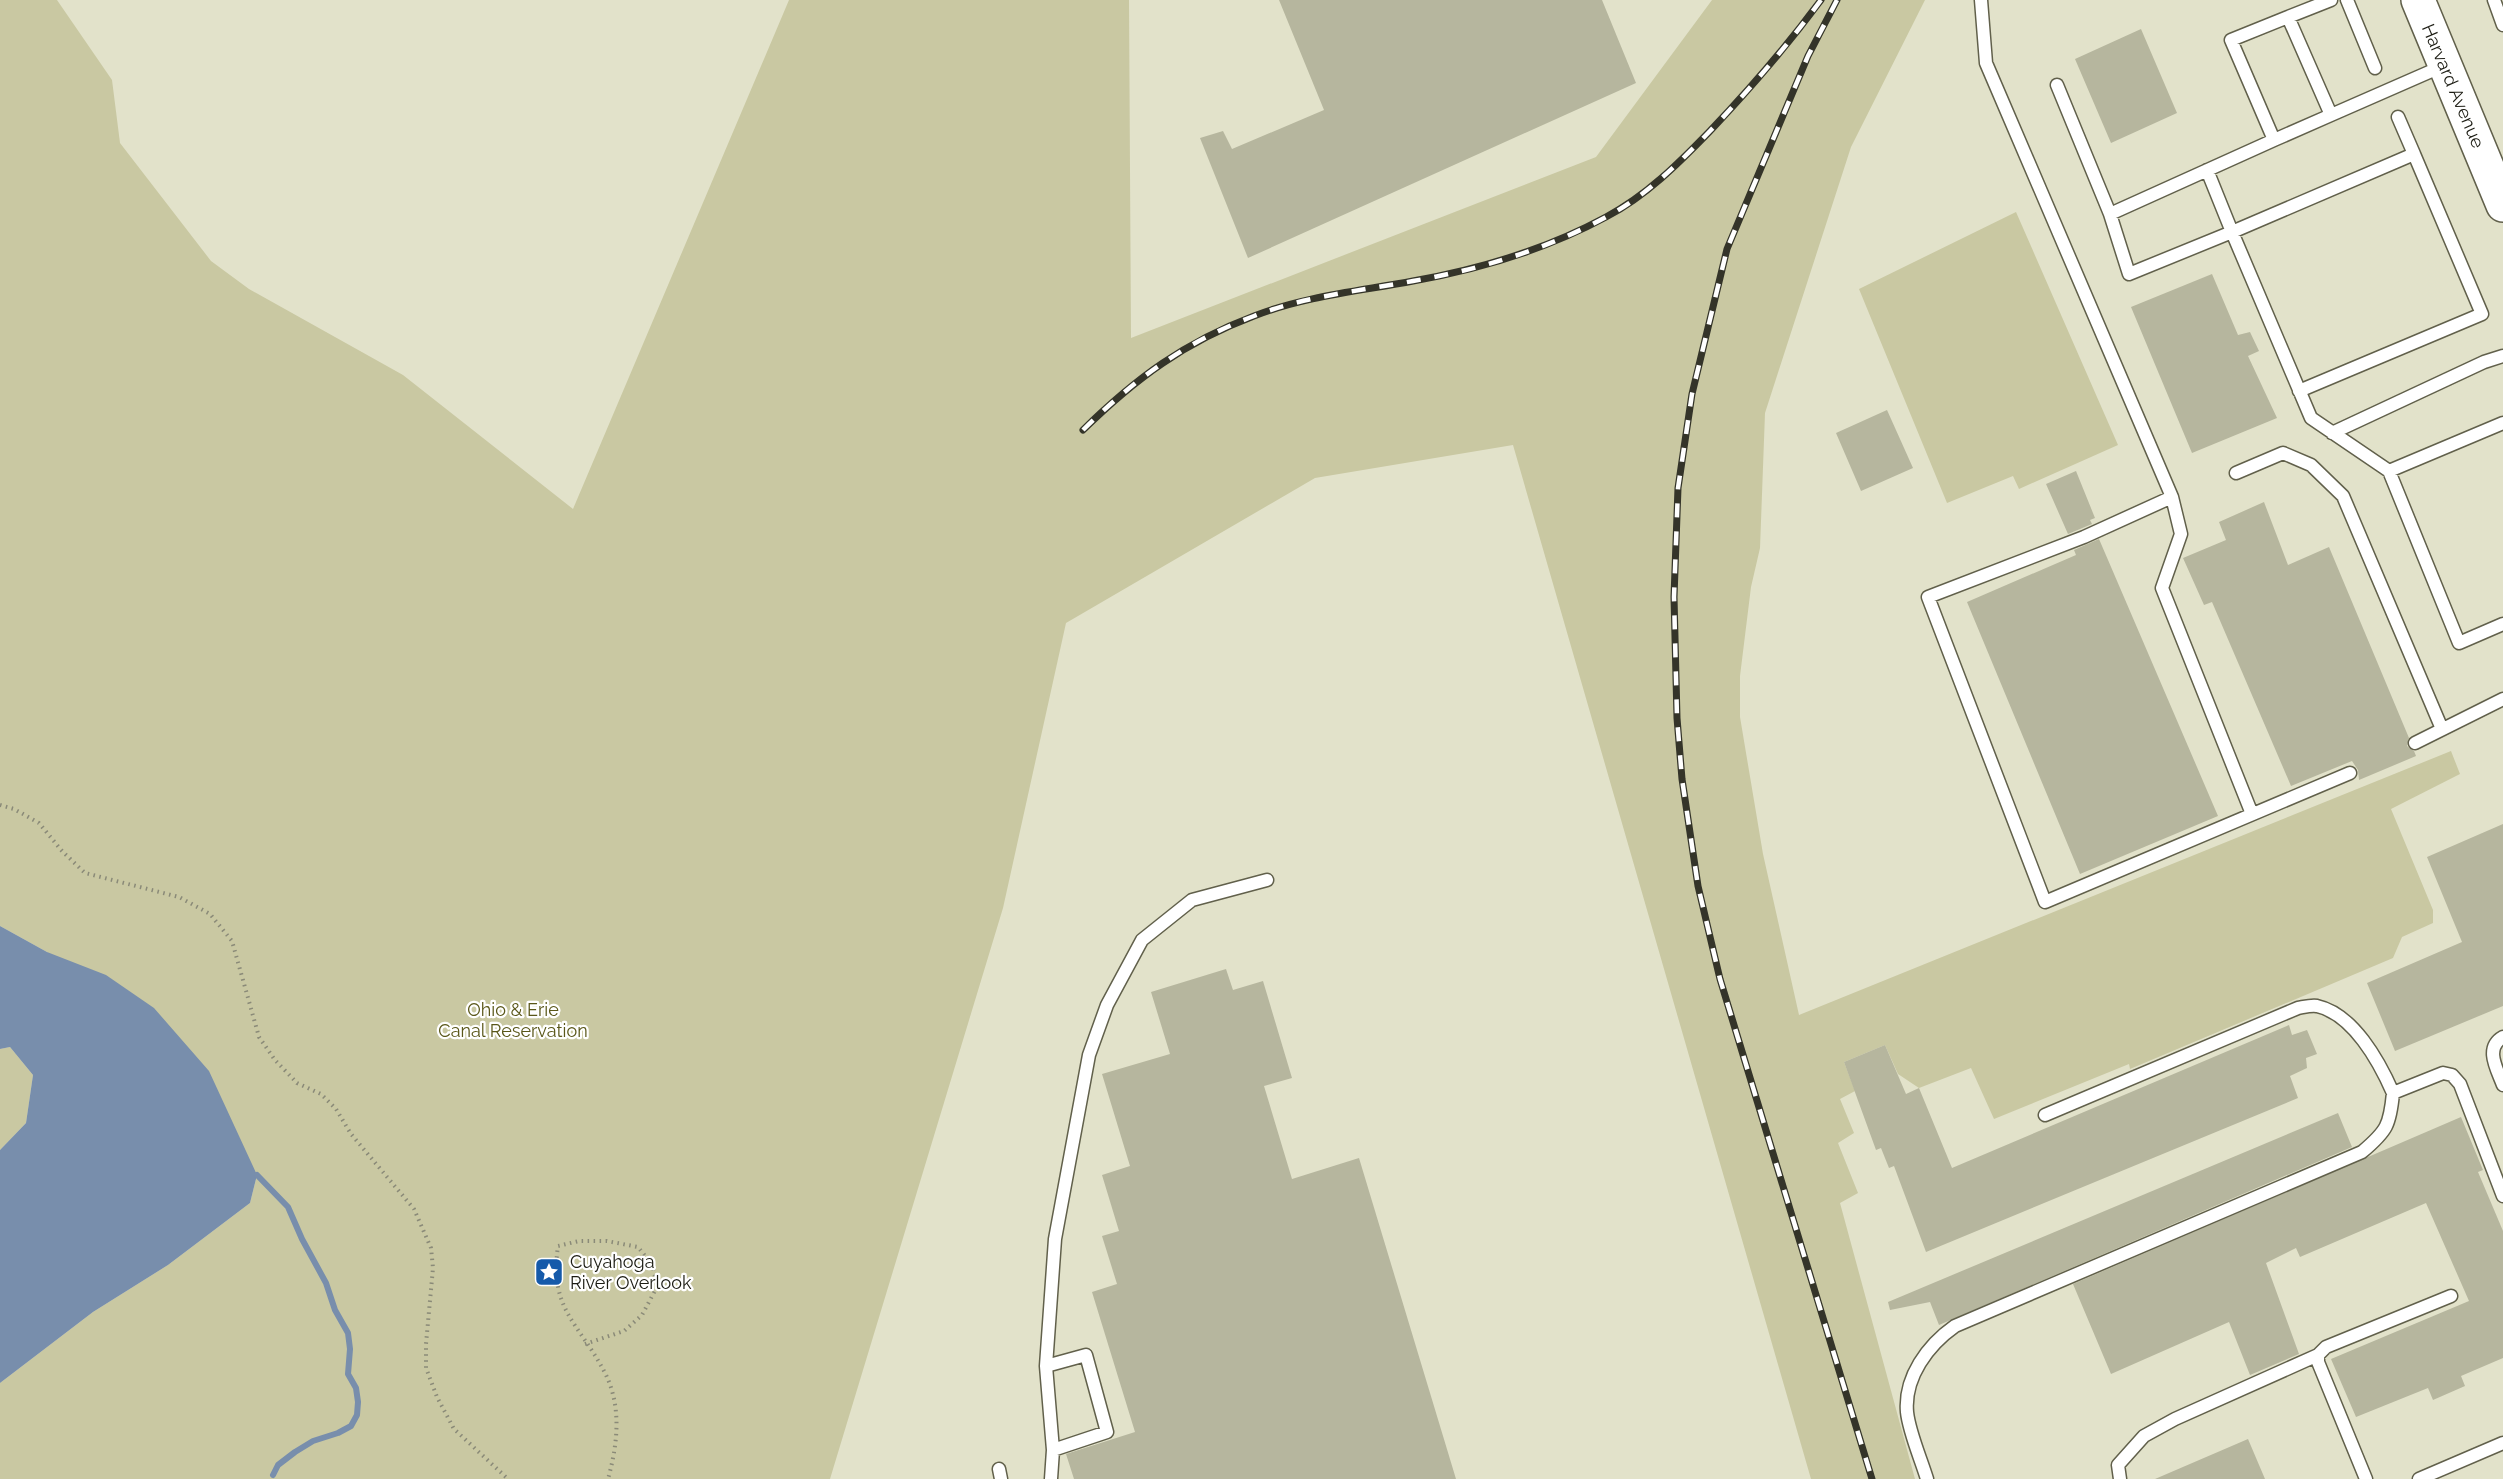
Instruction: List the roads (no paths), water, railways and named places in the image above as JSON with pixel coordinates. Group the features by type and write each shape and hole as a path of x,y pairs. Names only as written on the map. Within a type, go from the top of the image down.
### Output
{"main road":[{"name":"Harvard Avenue","path":"2418,0 2503,205"}],"lane":[{"path":"1981,0 1986,63 2172,497 2181,534 2162,588 2252,814"},
{"path":"2274,140 2231,40 2331,0"},
{"path":"2347,0 2374,69"},
{"path":"2494,0 2503,25"},
{"path":"2288,17 2331,115"},
{"path":"2110,214 2444,66"},
{"path":"2057,85 2110,214 2129,273 2232,232 2414,154"},
{"path":"2299,391 2482,314 2398,117"},
{"path":"2207,170 2311,418 2389,471 2459,643 2503,624"},
{"path":"2332,432 2484,362 2503,356"},
{"path":"2389,471 2503,423"},
{"path":"2236,473 2283,453 2311,465 2343,496 2442,729"},
{"path":"2172,497 2084,537 1928,597 2045,902 2350,773"},
{"path":"2415,743 2503,699"},
{"path":"1051,1479 1053,1449 1046,1366 1055,1239 1089,1055 1107,1005 1142,940 1192,900 1268,880"},
{"path":"1927,1479 1907,1412 1912,1381 1920,1360 1930,1346 1944,1334 1965,1322 2362,1152 2383,1134 2391,1114 2393,1093 2383,1070 2349,1023 2314,1005 2298,1008 2045,1115"},
{"path":"2503,1037 2494,1047 2492,1055 2503,1085"},
{"path":"2393,1093 2443,1073 2452,1075 2460,1084 2474,1117 2503,1196"},
{"path":"2116,1478 2118,1465 2144,1436 2175,1419 2318,1354 2326,1347 2451,1296"},
{"path":"2318,1354 2318,1362 2366,1479"},
{"path":"1046,1366 1086,1355 1107,1432 1053,1449"},
{"path":"2419,1479 2503,1443"}],"water":[{"path":"0,926 47,952 106,975 154,1008 209,1071 257,1175 250,1203 168,1265 93,1312 0,1383 0,1150 26,1123 33,1075 10,1047 0,1049"}],"waterway":[{"path":"257,1175 288,1207 326,1283 335,1310 348,1333 350,1349 348,1374 356,1388 358,1402 357,1415 351,1426 313,1441 295,1452 278,1465 273,1475"}],"railway":[{"path":"1083,430 1122,394 1162,363 1229,326 1293,304 1438,276 1512,257 1583,229 1621,209 1661,178 1710,131 1768,67 1821,0"},
{"path":"1837,0 1808,56 1727,249 1692,394 1678,488 1674,597 1677,718 1682,779 1698,886 1720,979 1872,1479"}],"place":[{"name":"Cuyahoga River Overlook","path":"549,1272"}],"park label":[{"name":"Ohio & Erie Canal Reservation","path":"513,1020"}]}
